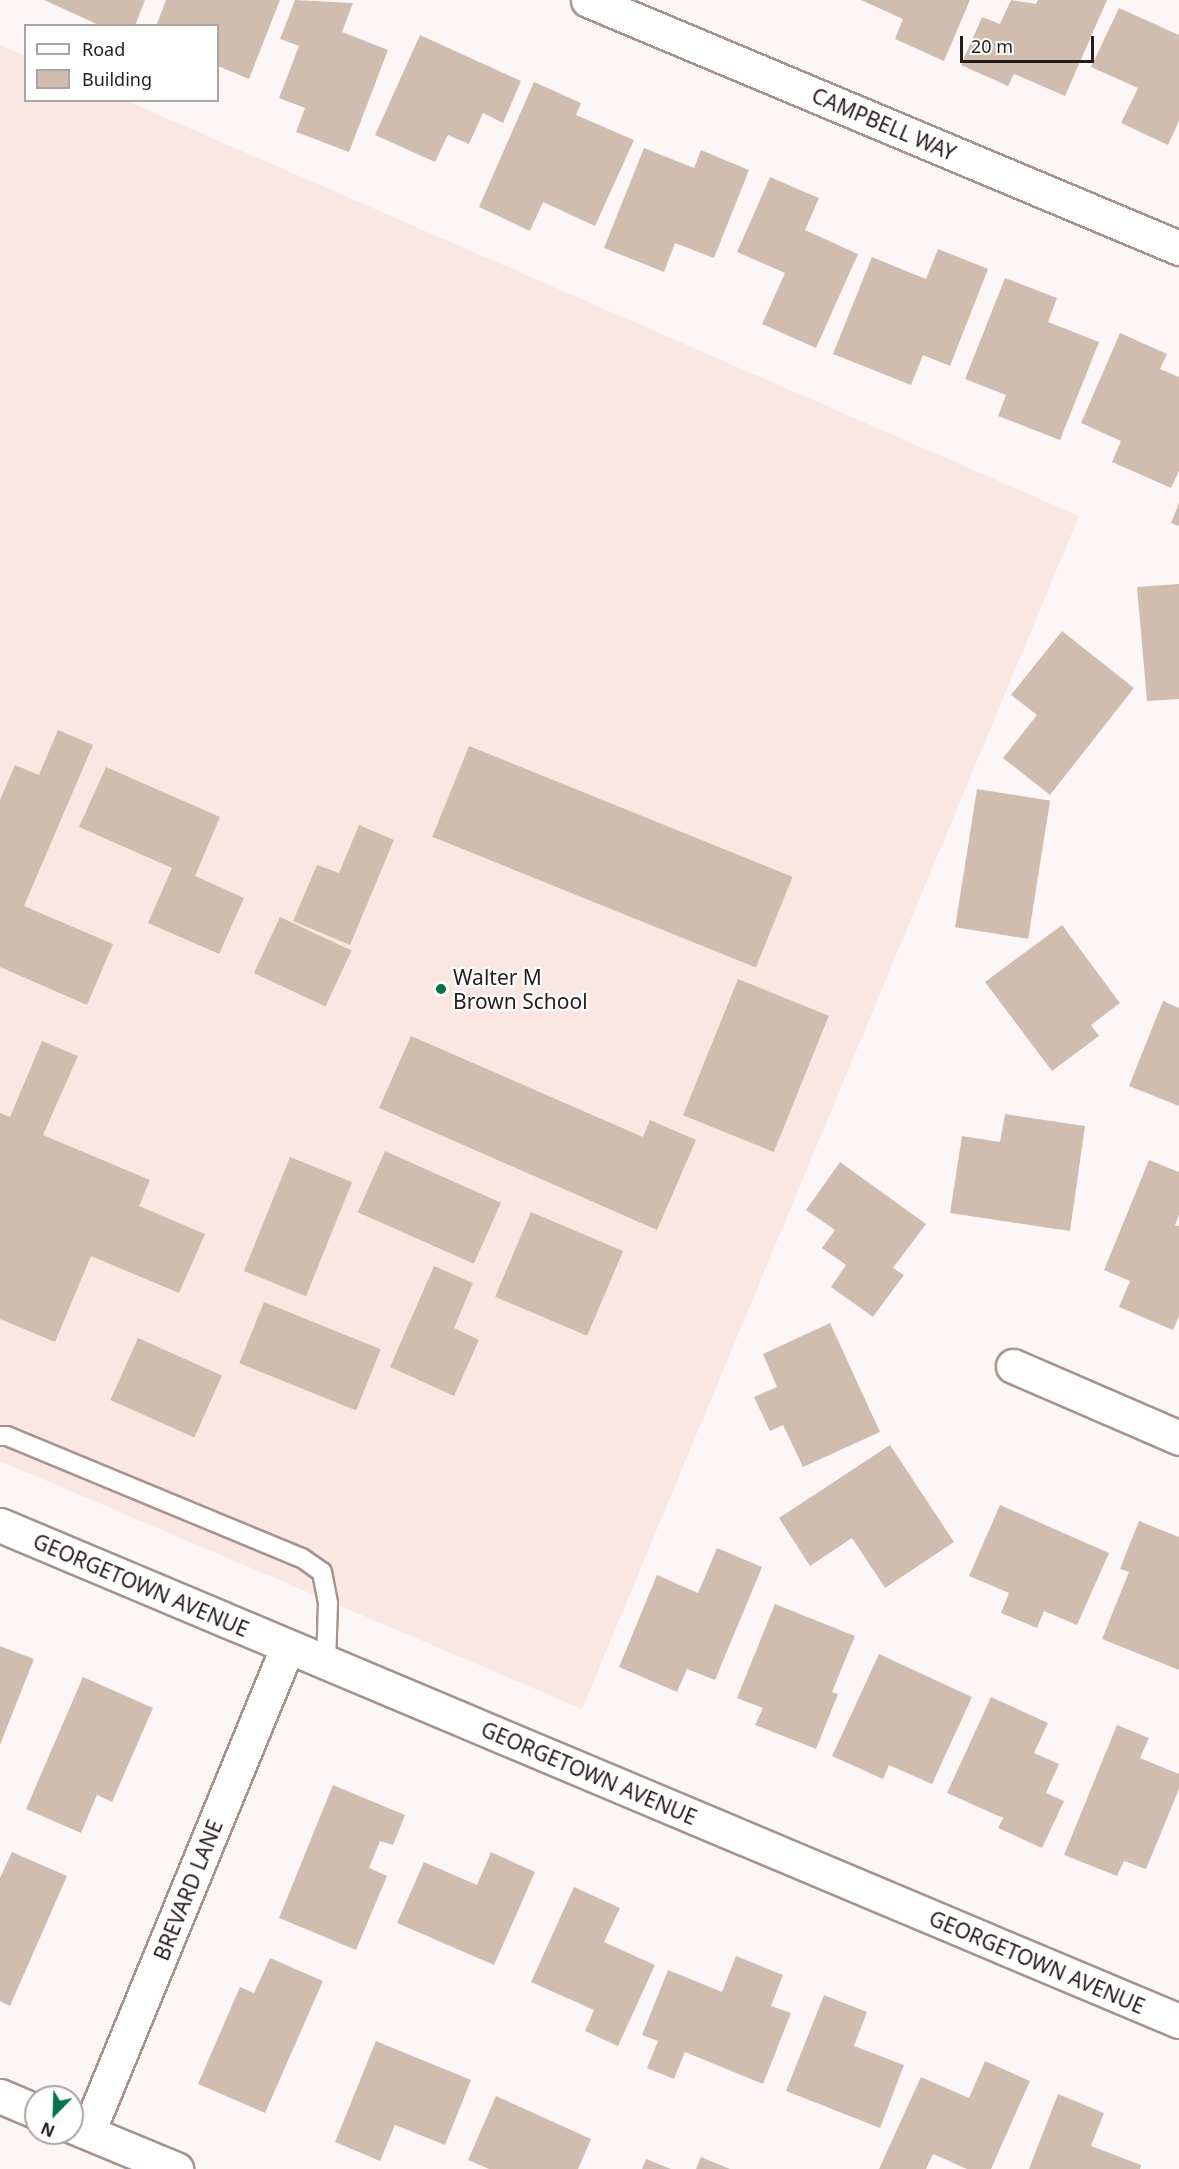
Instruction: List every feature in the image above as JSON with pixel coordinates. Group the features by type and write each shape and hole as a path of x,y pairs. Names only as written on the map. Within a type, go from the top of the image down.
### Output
{"street":[{"name":"CAMPBELL WAY","path":"588,0 1179,248"},
{"path":"1013,1366 1179,1438"},
{"name":"GEORGETOWN AVENUE","path":"0,1525 287,1648 326,1662 1179,2021"},
{"name":"BREVARD LANE","path":"84,2120 287,1648"},
{"path":"0,2096 24,2106"},
{"path":"84,2131 176,2169"}],"lane":[{"path":"0,1436 7,1436 302,1558 321,1572 328,1602 326,1662"}],"shaded area":[{"name":"Walter M Brown School","path":"0,45 24,56 24,102 129,102 1079,516 582,1709 0,1461"}],"building":[{"path":"44,0 145,0 136,24 97,24"},
{"path":"166,0 280,0 249,79 219,66 219,24 157,24"},
{"path":"295,0 353,3 342,32 388,50 349,152 296,132 305,108 279,98 299,46 280,39"},
{"path":"861,0 970,0 944,61 895,39 903,19"},
{"path":"1011,0 1036,4 1038,0 1107,0 1065,96 1014,74 1008,86 961,65 982,17 1000,24"},
{"path":"1119,8 1179,35 1179,121 1168,145 1121,123 1138,88 1091,67"},
{"path":"420,35 521,81 503,123 483,113 469,144 448,135 435,162 375,135"},
{"path":"534,82 581,103 576,115 634,140 595,226 543,202 530,231 479,207"},
{"path":"644,148 694,168 701,150 749,170 714,258 675,243 664,272 604,248"},
{"path":"770,177 819,198 805,230 858,254 816,348 762,324 785,273 737,252"},
{"path":"938,249 988,269 950,366 923,355 911,385 833,354 872,257 926,279"},
{"path":"1005,278 1057,298 1048,322 1099,342 1060,440 998,416 1006,395 965,379"},
{"path":"1120,333 1167,354 1160,369 1179,377 1179,471 1171,488 1112,462 1121,441 1081,423"},
{"path":"1179,503 1179,526 1171,523"},
{"path":"1179,584 1179,699 1147,701 1137,587"},
{"path":"1062,631 1134,688 1050,795 1003,758 1037,715 1011,695"},
{"path":"58,730 93,745 24,906 113,944 87,1005 0,967 0,800 15,765 39,775"},
{"path":"469,746 793,877 756,968 432,837"},
{"path":"106,767 220,817 195,876 244,898 219,954 148,923 172,868 79,827"},
{"path":"977,789 1050,801 1028,939 955,927"},
{"path":"359,825 394,840 350,945 293,921 317,865 339,873"},
{"path":"280,917 352,950 325,1007 254,973"},
{"path":"1062,925 1120,1003 1091,1025 1099,1036 1052,1071 985,982"},
{"path":"738,979 829,1016 774,1152 683,1115"},
{"path":"1163,1001 1179,1008 1179,1106 1129,1086"},
{"path":"411,1036 643,1137 650,1120 696,1140 657,1230 379,1108"},
{"path":"42,1041 78,1056 43,1135 150,1180 139,1206 205,1234 179,1293 91,1256 55,1342 0,1319 0,1113 10,1117"},
{"path":"1005,1114 1085,1126 1070,1231 950,1213 962,1136 1000,1142"},
{"path":"385,1151 501,1203 474,1264 358,1212"},
{"path":"290,1157 352,1182 306,1296 244,1271"},
{"path":"1149,1160 1179,1172 1179,1215 1175,1225 1179,1226 1179,1316 1173,1330 1119,1307 1130,1281 1104,1270"},
{"path":"840,1162 926,1224 893,1268 904,1275 873,1317 831,1287 846,1265 822,1248 835,1230 806,1210"},
{"path":"531,1212 623,1251 587,1336 495,1297"},
{"path":"434,1266 473,1283 454,1328 479,1340 454,1396 390,1367"},
{"path":"264,1302 381,1349 356,1410 239,1363"},
{"path":"830,1323 880,1432 803,1467 783,1425 770,1431 754,1397 777,1387 763,1354"},
{"path":"138,1338 222,1375 194,1438 110,1400"},
{"path":"890,1445 954,1542 885,1588 852,1538 810,1566 779,1518"},
{"path":"1000,1505 1109,1553 1077,1625 1044,1611 1037,1628 1001,1613 1009,1593 969,1576"},
{"path":"1139,1521 1179,1537 1179,1670 1102,1639 1129,1572 1120,1569"},
{"path":"717,1548 762,1567 715,1680 687,1669 677,1692 619,1667 657,1575 698,1593"},
{"path":"775,1604 855,1636 832,1692 838,1694 816,1749 755,1725 763,1708 737,1698"},
{"path":"0,1646 34,1659 0,1745"},
{"path":"879,1654 972,1697 932,1784 889,1765 883,1779 832,1756"},
{"path":"83,1677 153,1708 112,1802 97,1795 81,1833 26,1809"},
{"path":"991,1697 1048,1723 1034,1753 1059,1764 1046,1793 1064,1801 1042,1848 998,1828 1003,1818 947,1793"},
{"path":"1117,1725 1149,1738 1140,1758 1179,1774 1179,1789 1146,1869 1124,1861 1117,1876 1064,1855"},
{"path":"333,1785 405,1815 393,1845 380,1841 369,1868 387,1876 356,1950 279,1918"},
{"path":"12,1852 67,1876 10,2006 0,2001 0,1878"},
{"path":"491,1852 535,1872 494,1965 397,1923 424,1862 477,1885"},
{"path":"574,1887 620,1908 604,1942 655,1965 618,2046 585,2031 594,2010 531,1982"},
{"path":"736,1956 783,1975 771,2006 791,2013 763,2084 685,2052 674,2079 647,2068 658,2041 642,2035 668,1970 722,1992"},
{"path":"270,1958 323,1981 265,2113 198,2084 240,1987 254,1993"},
{"path":"824,1995 867,2012 854,2046 904,2065 880,2128 786,2091"},
{"path":"376,2041 471,2080 445,2145 395,2125 380,2161 335,2142"},
{"path":"985,2061 1030,2081 991,2169 967,2169 933,2154 926,2169 879,2169 921,2077 969,2098"},
{"path":"1058,2094 1104,2113 1091,2146 1141,2165 1140,2169 1029,2169"},
{"path":"496,2096 591,2139 578,2169 489,2169 468,2160"},
{"path":"701,2157 730,2169 696,2169"},
{"path":"646,2159 671,2169 642,2169"}],"place":[{"name":"Walter M Brown School","path":"441,989"}]}
